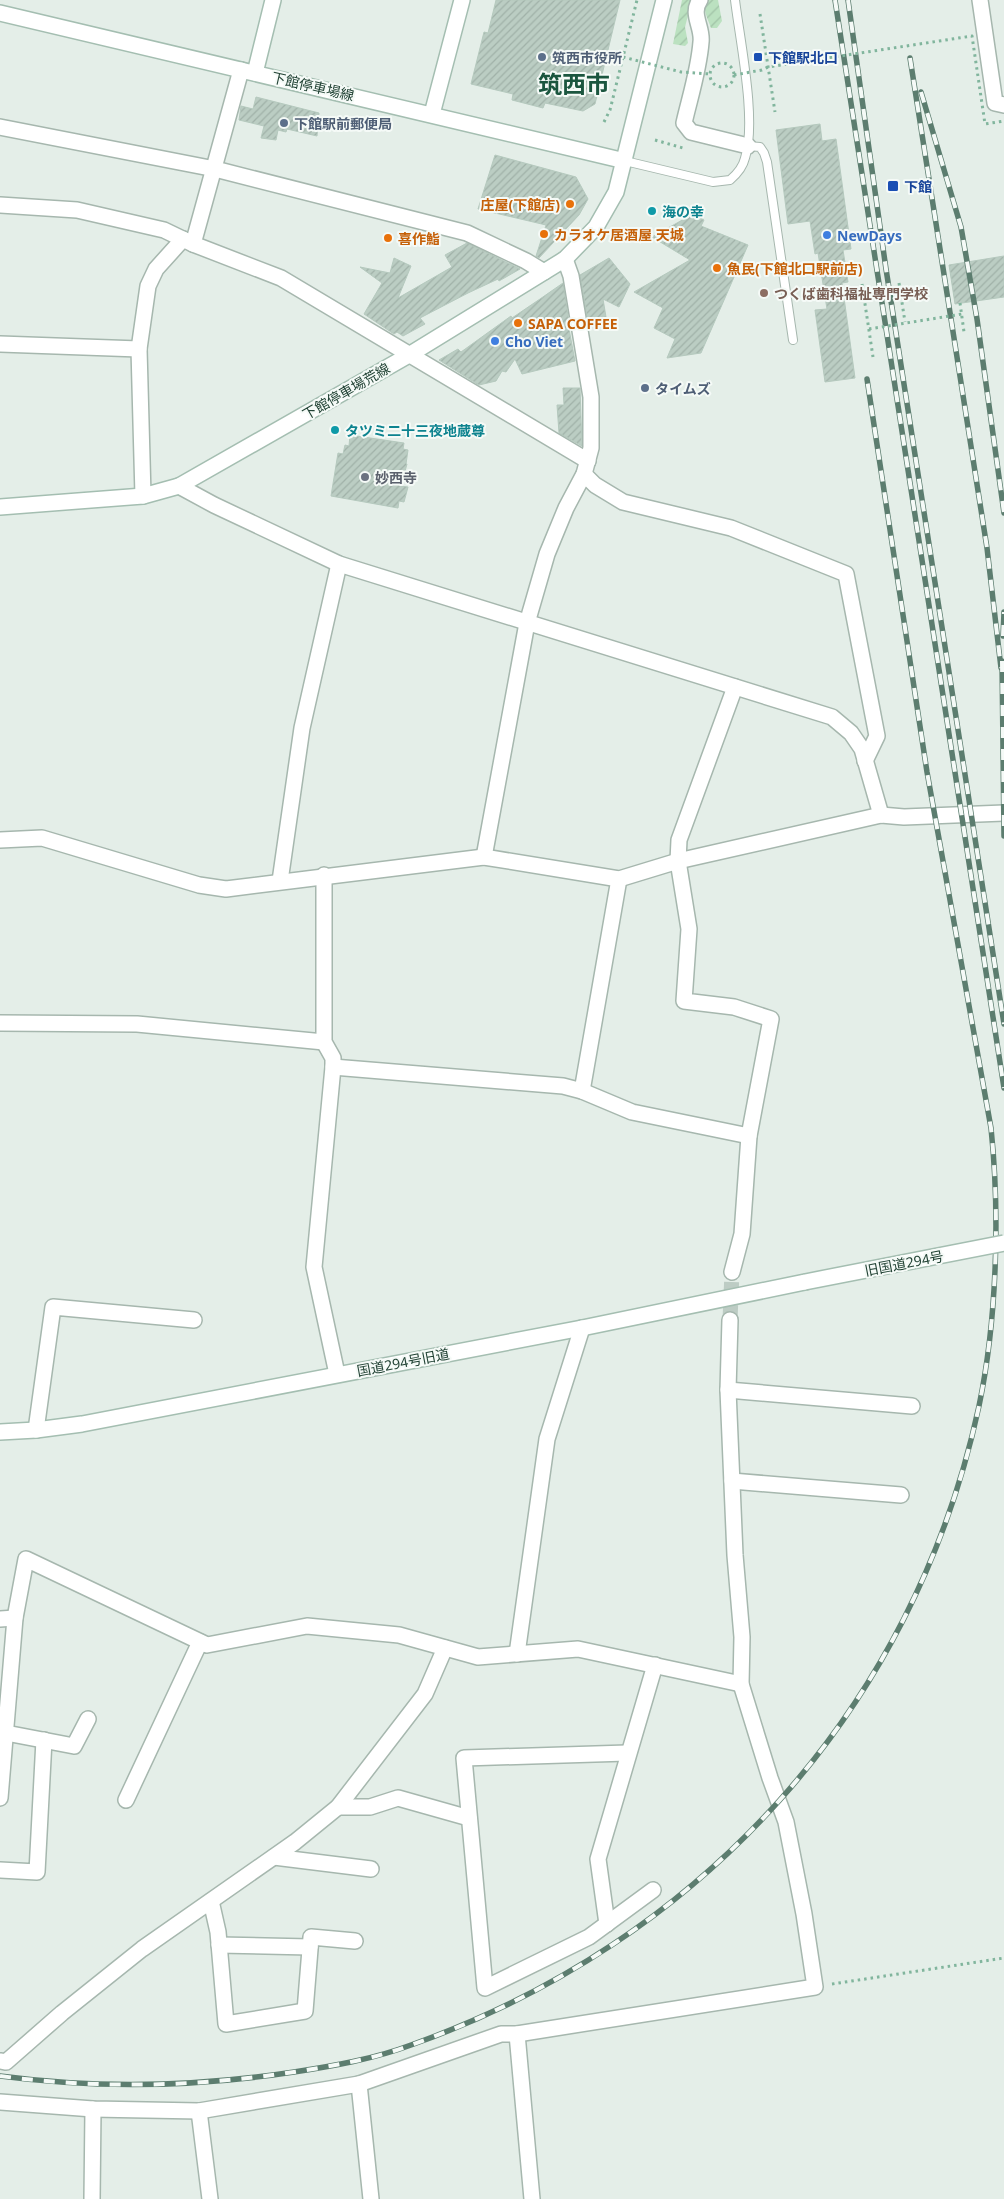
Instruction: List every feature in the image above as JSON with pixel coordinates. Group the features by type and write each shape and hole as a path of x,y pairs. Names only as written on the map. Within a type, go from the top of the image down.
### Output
{"street":[{"path":"143,496 139,349 148,286 156,269 188,242 273,0"},
{"path":"432,114 462,0"},
{"name":"下館停車場荒線","path":"0,507 143,496 179,486 409,355 565,259 596,227 616,192 664,0"},
{"path":"700,0 696,5 696,20 702,40 684,123 691,132 748,146"},
{"path":"980,0 995,103 1004,105"},
{"name":"下館停車場線","path":"0,14 432,114 625,161"},
{"path":"0,127 215,169 467,233 526,260 544,272"},
{"path":"0,205 77,210 164,230 188,242 281,278 409,355 586,467 595,485 623,502 731,528 846,574 877,736 866,761"},
{"path":"484,856 527,623 547,554 586,467 591,448 593,424 591,397 571,276 565,259"},
{"path":"0,344 139,349"},
{"path":"179,486 214,505 339,564 832,717 851,733 862,749 881,815"},
{"path":"280,881 302,728 339,564"},
{"path":"732,1272 742,1234 749,1136 771,1019 734,1007 684,1001 688,929 678,861 679,840 735,686"},
{"path":"0,840 42,838 199,884 226,889 484,856 620,879 678,861 881,815 912,816 1004,813"},
{"path":"324,875 324,1042 333,1058 333,1067 314,1267 337,1374"},
{"path":"582,1091 620,879"},
{"path":"0,1023 137,1024 324,1042"},
{"path":"333,1067 564,1086 582,1091 632,1112 749,1136"},
{"name":"旧国道294号","path":"805,1282 1004,1243"},
{"name":"国道294号旧道","path":"0,1432 36,1430 82,1424 582,1328 805,1282"},
{"path":"36,1430 53,1307 194,1320"},
{"path":"0,2102 93,2109 199,2110 360,2084 502,2034 516,2034 815,1987 804,1914 786,1822 770,1778 741,1684 742,1637 728,1390 730,1320"},
{"path":"517,1654 547,1439 582,1328"},
{"path":"728,1390 912,1406"},
{"path":"732,1482 901,1495"},
{"path":"0,1798 15,1618 26,1559 207,1645 307,1626 399,1635 478,1657 578,1649 741,1684"},
{"path":"0,1619 15,1618"},
{"path":"126,1800 200,1642"},
{"path":"0,2061 6,2062 62,2013 142,1949 274,1857 338,1807 425,1694 444,1648"},
{"path":"606,1924 598,1859 627,1754 655,1665"},
{"path":"6,1733 74,1746 88,1720"},
{"path":"0,1870 37,1872 44,1740"},
{"path":"627,1754 464,1758 485,1988 589,1937 653,1890"},
{"path":"338,1807 370,1807 398,1798 470,1818"},
{"path":"274,1857 371,1869"},
{"path":"211,1901 219,1945 226,2024 305,2011 311,1937 355,1941"},
{"path":"219,1945 310,1947"},
{"path":"516,2034 532,2199"},
{"path":"360,2084 371,2199"},
{"path":"92,2199 93,2109"},
{"path":"199,2110 210,2199"}],"lane":[{"path":"625,161 712,182 730,180 742,166 748,146 748,105 735,0"},
{"path":"748,146 760,147 767,162 793,340"}],"path":[{"path":"604,122 610,110 637,0"},
{"path":"760,14 775,112"},
{"path":"734,75 762,70 768,66 972,36 985,124 1004,121"},
{"path":"623,57 681,72 710,74"},
{"path":"720,63 728,65 734,75 729,85 722,88 714,85 710,74 713,67 720,63"},
{"path":"899,283 905,322"},
{"path":"862,284 873,357"},
{"path":"960,303 964,332"},
{"path":"869,329 962,314"},
{"path":"815,1987 1004,1958"}],"green space":[{"path":"682,0 692,0 685,27 688,43 685,46 673,44"},
{"path":"708,0 718,0 722,21 717,28 711,28 706,14 706,3"}],"building":[{"name":"筑西市役所","path":"496,0 620,0 595,104 583,111 545,103 543,108 512,100 513,94 471,84 484,32 488,33"},
{"path":"256,97 319,113 317,136 287,129 286,132 278,130 276,140 261,138 264,126 239,120 241,106 253,109"},
{"path":"820,124 822,141 836,139 851,249 843,250 848,282 842,283 855,378 825,382 815,310 827,309 818,253 815,254 810,221 788,224 776,130"},
{"path":"495,155 576,177 588,199 579,215 539,258 536,256 546,225 478,209"},
{"path":"693,214 704,220 701,226 748,245 701,353 667,358 675,339 654,328 663,308 634,292 690,260 652,237"},
{"path":"467,243 520,269 499,281 498,279 468,293 420,318 425,324 403,336 397,332 394,334 364,314 382,283 360,267 390,273 394,258 411,266 398,298 452,267 445,255"},
{"path":"1004,256 1004,297 955,304 949,265"},
{"path":"609,258 630,284 619,307 603,299 606,317 588,323 580,275"},
{"path":"563,283 575,361 522,374 515,359 506,372 502,371 496,381 479,385 439,360 458,349 461,352 511,316 512,318"},
{"path":"563,388 580,388 582,446 559,433 557,405 564,405"},
{"path":"350,435 404,443 403,449 408,450 407,464 401,486 408,487 404,502 399,501 398,508 331,496 338,453 343,454 345,445 349,446"}],"tunnel":[{"path":"730,1320 732,1272"}],"railway":[{"path":"835,0 1004,1088"},
{"path":"848,0 886,269 1004,1024"},
{"path":"910,58 987,548 1001,668"},
{"path":"921,92 961,227 977,319 1004,513"},
{"path":"0,2076 74,2083 147,2084 220,2081 294,2072 353,2062 397,2050 516,2000 613,1944 701,1877 779,1800 847,1714 904,1619 948,1516 979,1406 990,1338 993,1303 996,1231 994,1161 991,1128 927,772 867,379"},
{"path":"1003,636 1004,612"},
{"path":"1002,661 1004,836"}],"place":[{"name":"筑西市役所","path":"542,57"},
{"name":"下館駅北口","path":"758,57"},
{"name":"下館駅前郵便局","path":"284,123"},
{"name":"下館","path":"893,186"},
{"name":"庄屋(下館店)","path":"570,204"},
{"name":"海の幸","path":"652,211"},
{"name":"カラオケ居酒屋 天城","path":"544,234"},
{"name":"NewDays","path":"827,235"},
{"name":"喜作鮨","path":"388,238"},
{"name":"魚民(下館北口駅前店)","path":"717,268"},
{"name":"つくば歯科福祉専門学校","path":"764,293"},
{"name":"SAPA COFFEE","path":"518,323"},
{"name":"Cho Viet","path":"495,341"},
{"name":"タイムズ","path":"645,388"},
{"name":"タツミ二十三夜地蔵尊","path":"335,430"},
{"name":"妙西寺","path":"365,477"}],"district":[{"name":"筑西市","path":"574,83"}]}
